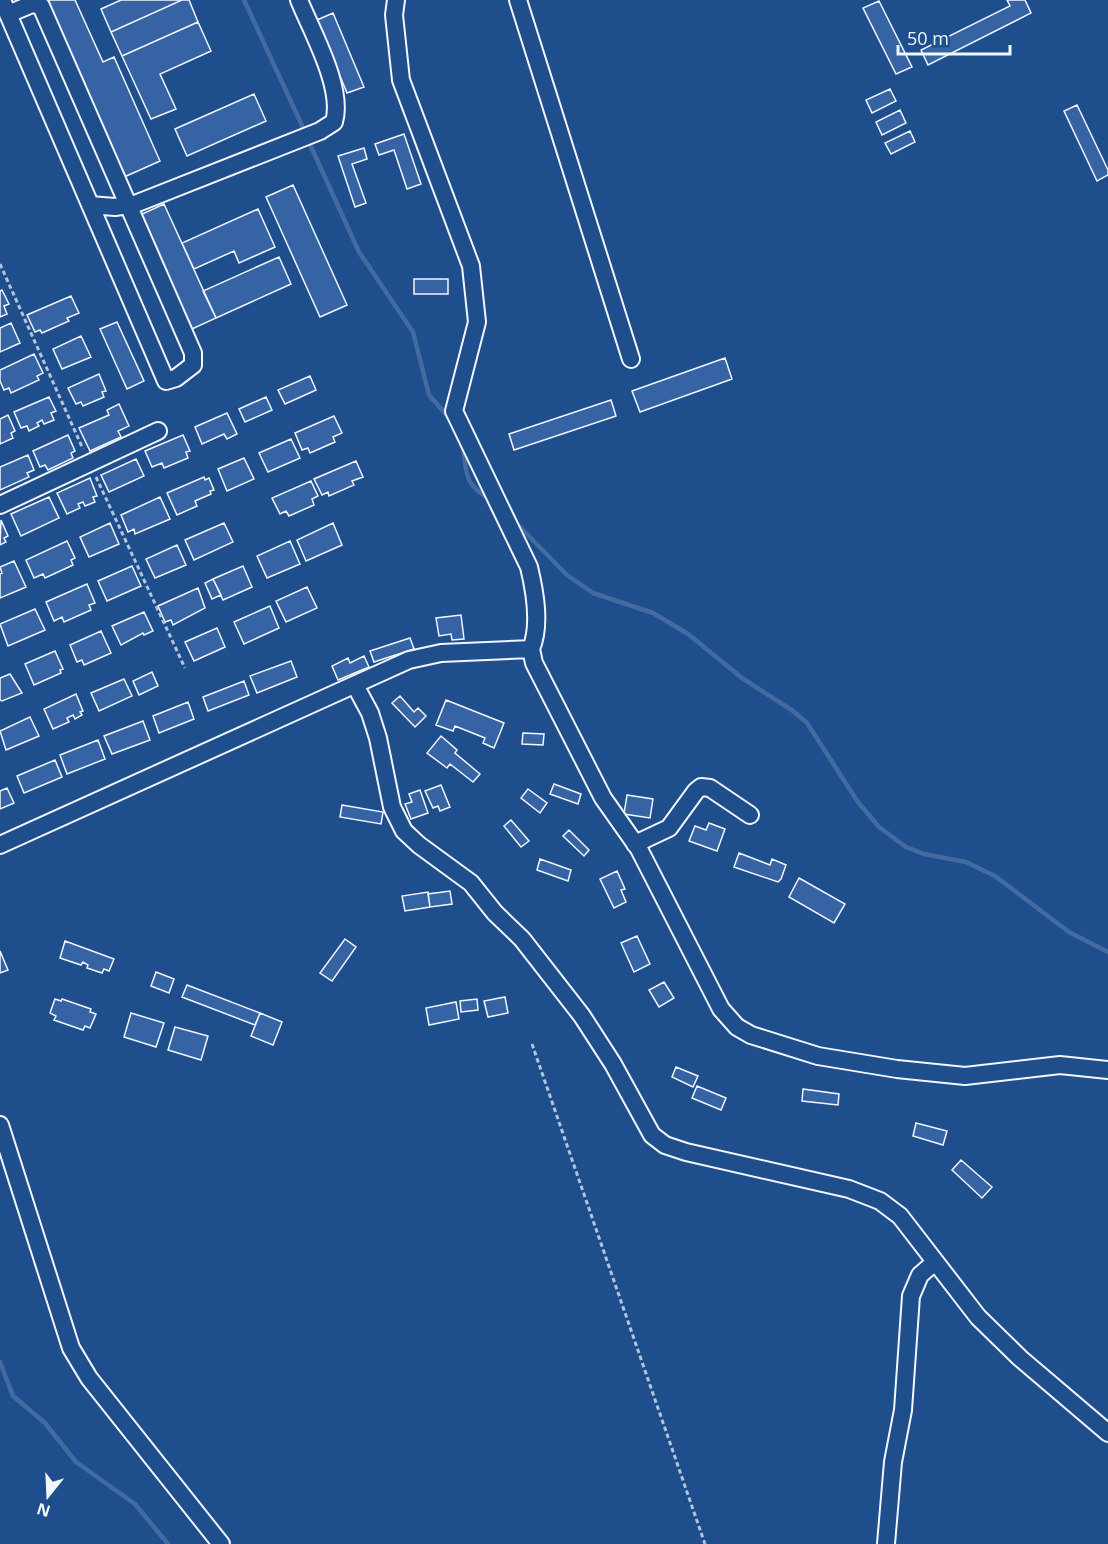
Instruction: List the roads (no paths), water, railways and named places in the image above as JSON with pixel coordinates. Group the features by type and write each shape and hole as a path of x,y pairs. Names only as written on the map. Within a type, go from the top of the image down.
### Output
{"street":[{"path":"90,205 129,205 320,131 334,122 337,111 335,91 299,0"},
{"path":"396,0 394,15 401,80 471,266 477,322 454,411 529,567 534,586 534,641 531,649 534,663 603,798 635,844 721,1009 737,1027 751,1035 818,1056 965,1077 1060,1065 1108,1070"},
{"path":"518,0 631,359"},
{"path":"32,4 41,6 193,353 193,365 176,378 166,381 5,7 32,4"},
{"path":"0,505 158,431"},
{"path":"0,845 409,660 441,653 531,649"},
{"path":"355,685 375,729 392,807 404,831 418,845 471,883 546,966 613,1064 652,1135 665,1145 686,1152 849,1189 880,1201 900,1216 987,1325 1020,1358 1108,1433"},
{"path":"635,844 669,828 701,787 710,788 750,815"},
{"path":"0,1125 70,1348 89,1378 221,1544"},
{"path":"886,1544 893,1462 903,1410 911,1296 920,1275 935,1262"}],"waterway":[{"path":"244,0 305,132"},
{"path":"308,140 359,252 413,332 429,395 451,420"},
{"path":"463,446 468,478 475,488 491,500"},
{"path":"515,522 567,575 593,593 653,613 688,634 742,678 793,711 807,723 858,802 879,827 906,847 924,854 966,862 995,876 1069,932 1108,952"},
{"path":"0,1362 13,1396 45,1423 76,1462 135,1504 168,1544"}]}
